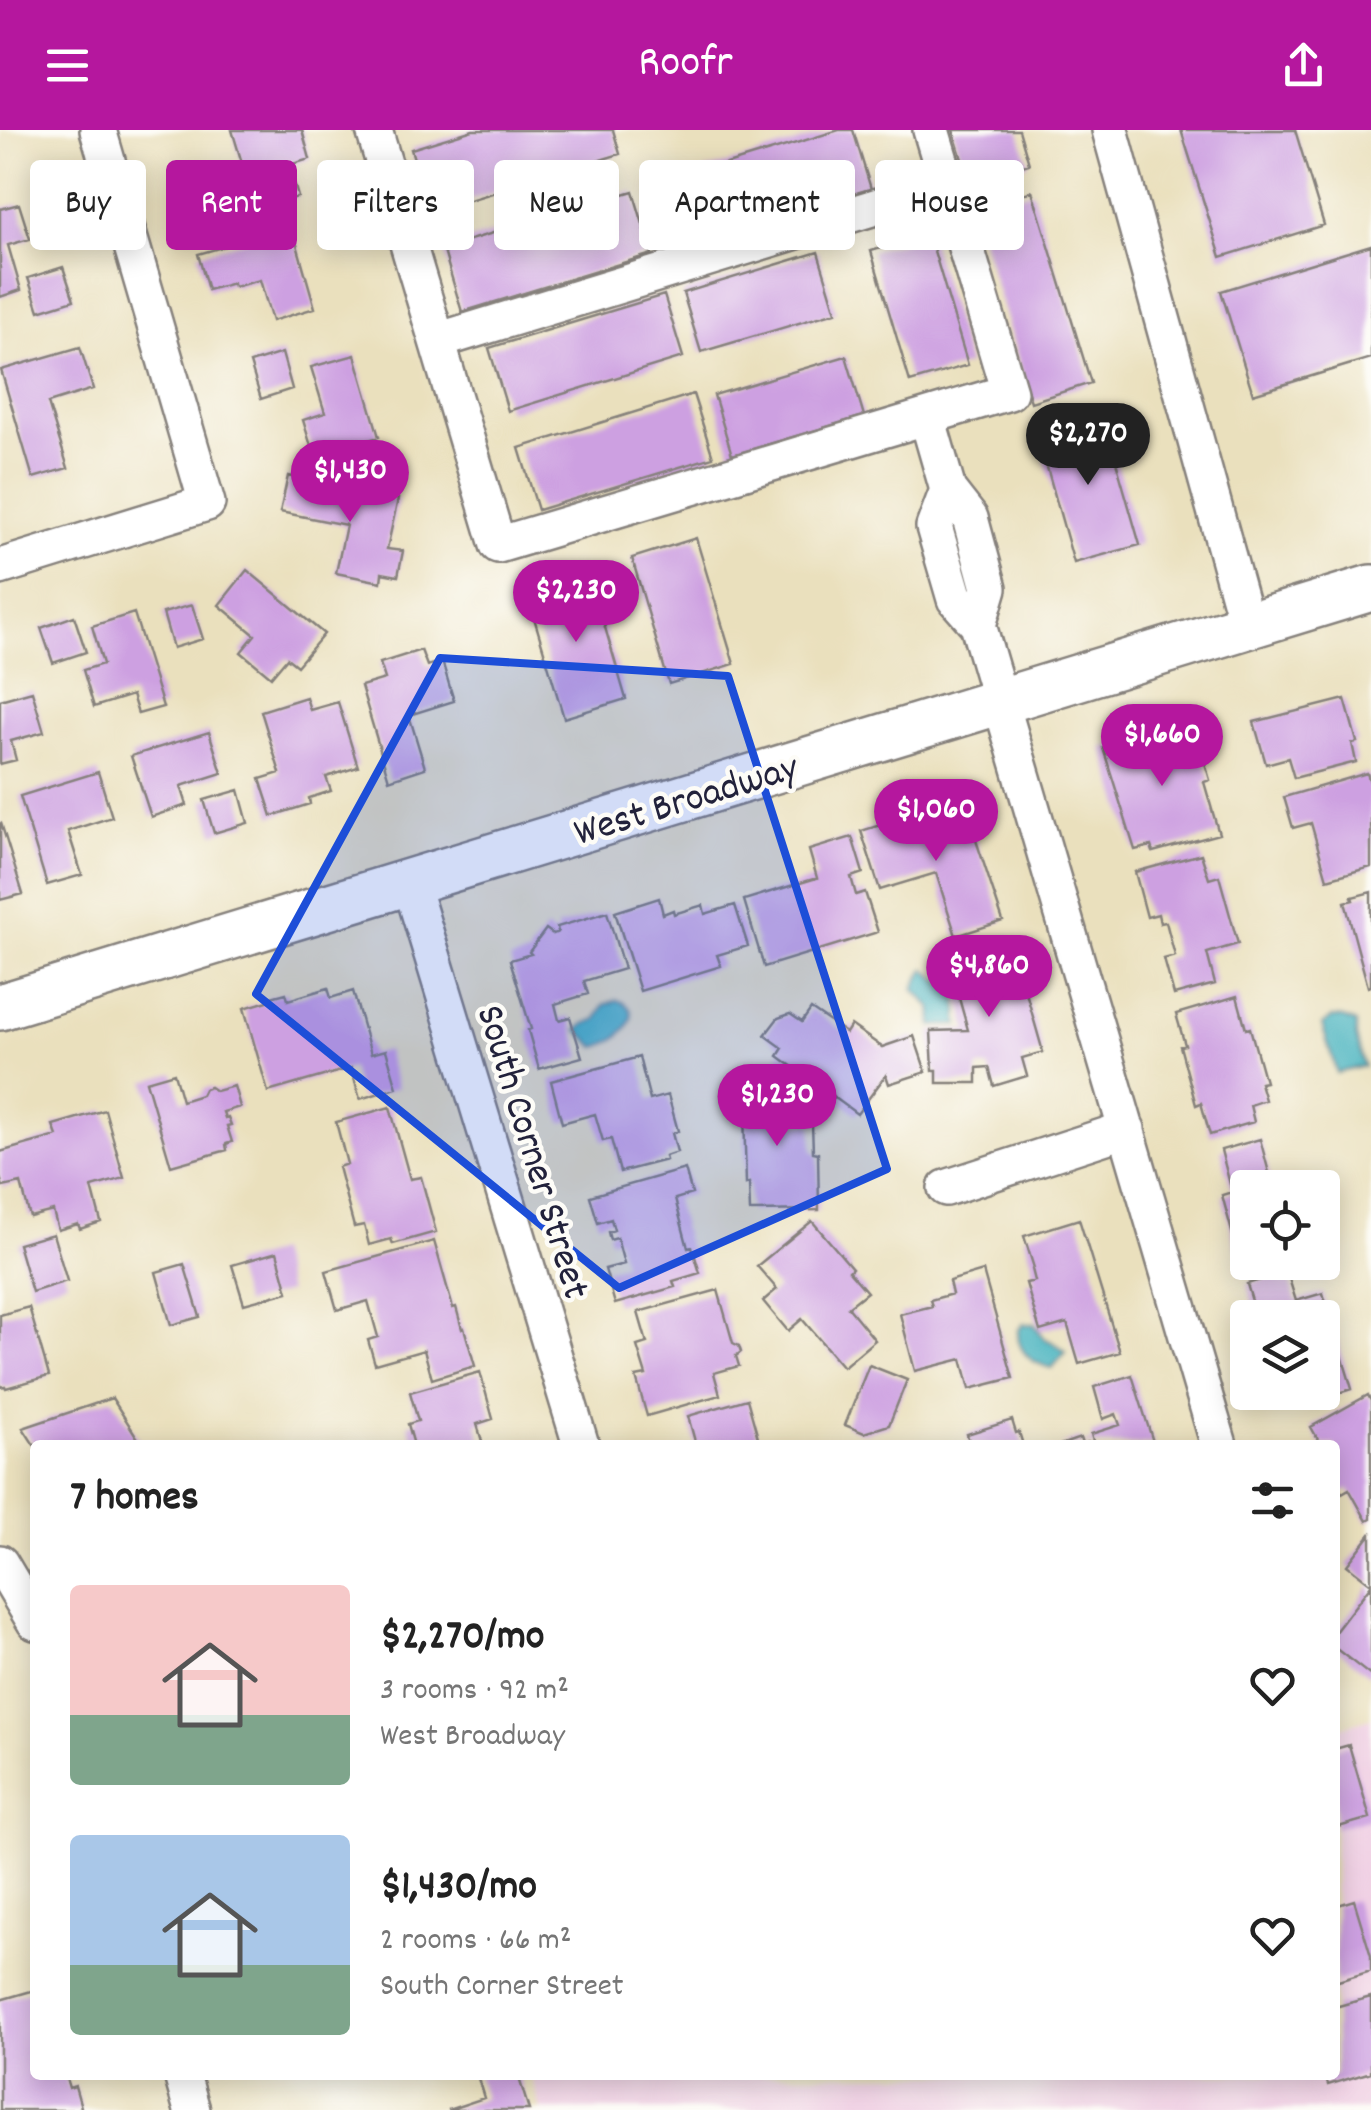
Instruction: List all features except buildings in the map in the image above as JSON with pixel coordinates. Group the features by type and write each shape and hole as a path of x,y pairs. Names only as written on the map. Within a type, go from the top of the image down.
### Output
{"main road":[{"name":"West Broadway","path":"0,1007 1371,588"}],"street":[{"path":"0,567 206,503 98,130"},
{"path":"931,130 940,160"},
{"path":"1110,130 1247,626"},
{"path":"381,132 498,546 1010,392 967,250"},
{"path":"437,341 875,207"},
{"path":"926,417 948,490 970,518 989,588 978,624 1219,1440"},
{"name":"South Corner Street","path":"410,882 579,1440"},
{"path":"946,1188 1127,1129"},
{"path":"0,1563 30,1614"},
{"path":"183,2080 192,2110"}],"highlighted area":[{"path":"440,658 728,676 887,1169 619,1288 256,994"}],"shaded area":[{"path":"1371,1718 1371,2110 541,2110 532,2080 1340,2080 1340,1727"}],"water":[{"path":"925,969 957,994 959,1025 933,1026 932,1008 914,989"},
{"path":"617,1000 627,1005 631,1019 621,1034 596,1047 578,1030 597,1019 604,1005"},
{"path":"1333,1017 1356,1023 1364,1066 1337,1073 1322,1025"},
{"path":"1023,1324 1034,1324 1044,1338 1066,1352 1052,1368 1023,1351 1018,1331"}]}
